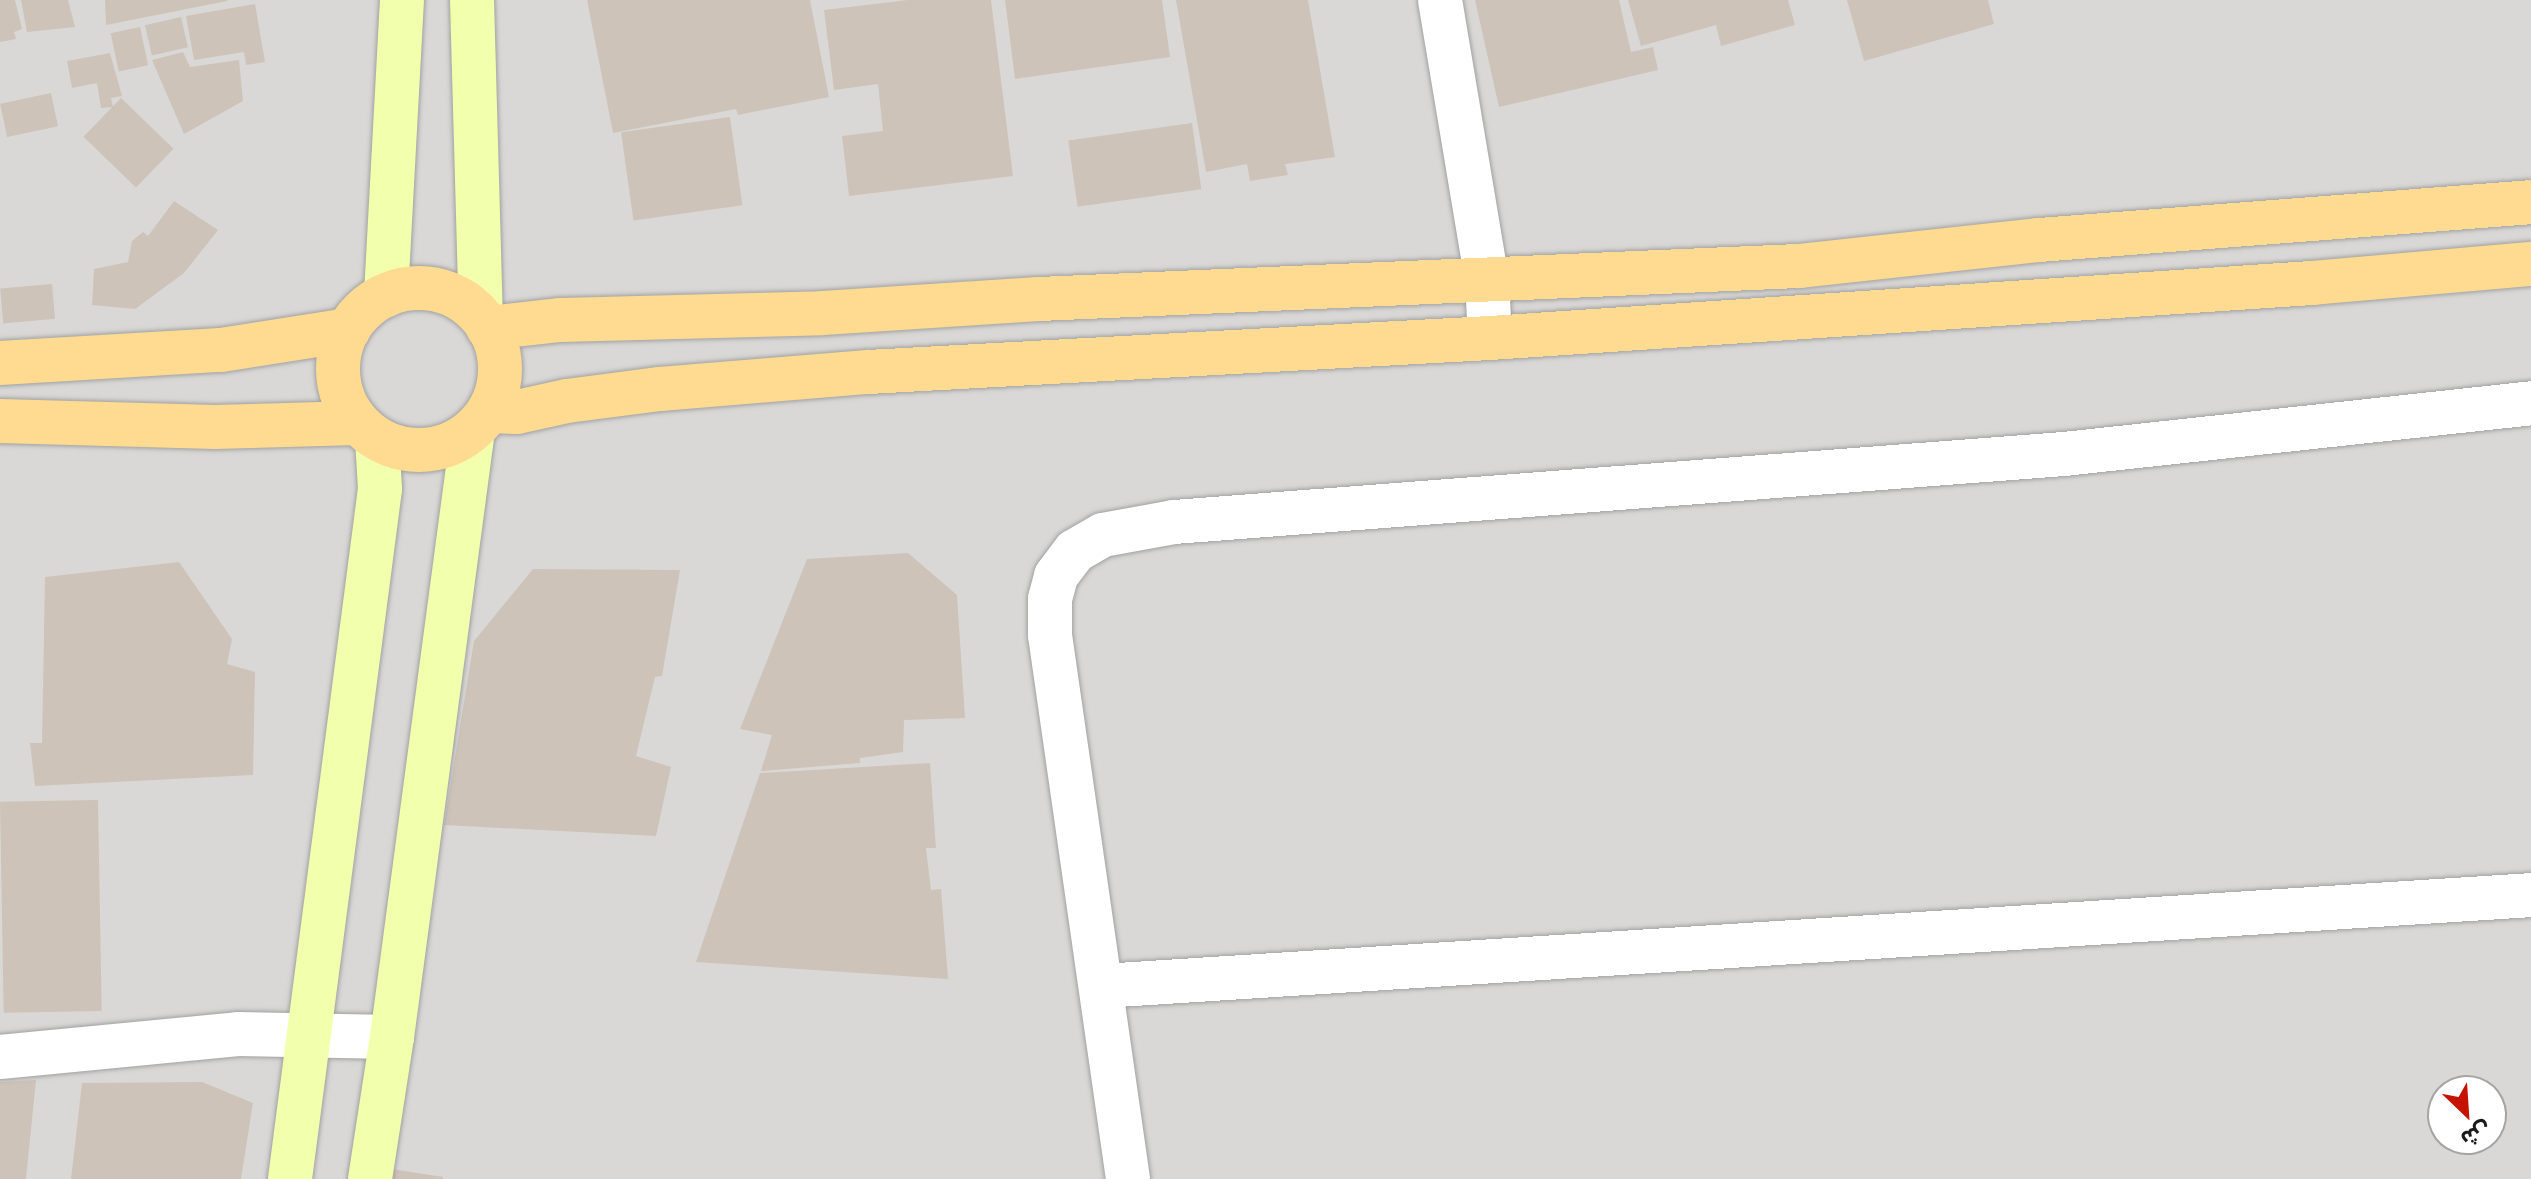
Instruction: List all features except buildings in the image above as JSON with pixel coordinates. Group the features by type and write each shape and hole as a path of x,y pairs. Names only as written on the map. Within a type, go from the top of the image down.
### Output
{"main road":[{"path":"485,322 823,313 1039,299 1799,266 2039,240 2531,202"},
{"path":"481,421 499,387 501,362 495,338 485,322 462,299 437,289 411,287 386,295 364,309 348,330 340,352 338,378 345,402 368,431 401,449 426,450 451,444 481,421 567,401 836,374 1490,338 2296,284 2531,264"},
{"path":"0,363 221,350 277,344 348,330"},
{"path":"0,421 368,431"}],"street":[{"path":"386,295 402,0"},
{"path":"472,0 485,322"},
{"path":"1440,0 1487,281 1490,338"},
{"path":"1128,1179 1050,635 1050,599 1056,576 1075,551 1103,535 1174,522 2064,454 2531,403"},
{"path":"370,1179 481,421"},
{"path":"290,1179 380,489 368,431"},
{"path":"1102,986 2531,895"},
{"path":"0,1057 238,1034 392,1037"}],"shaded area":[{"path":"0,0 2531,0 2531,1179 0,1179"}]}
